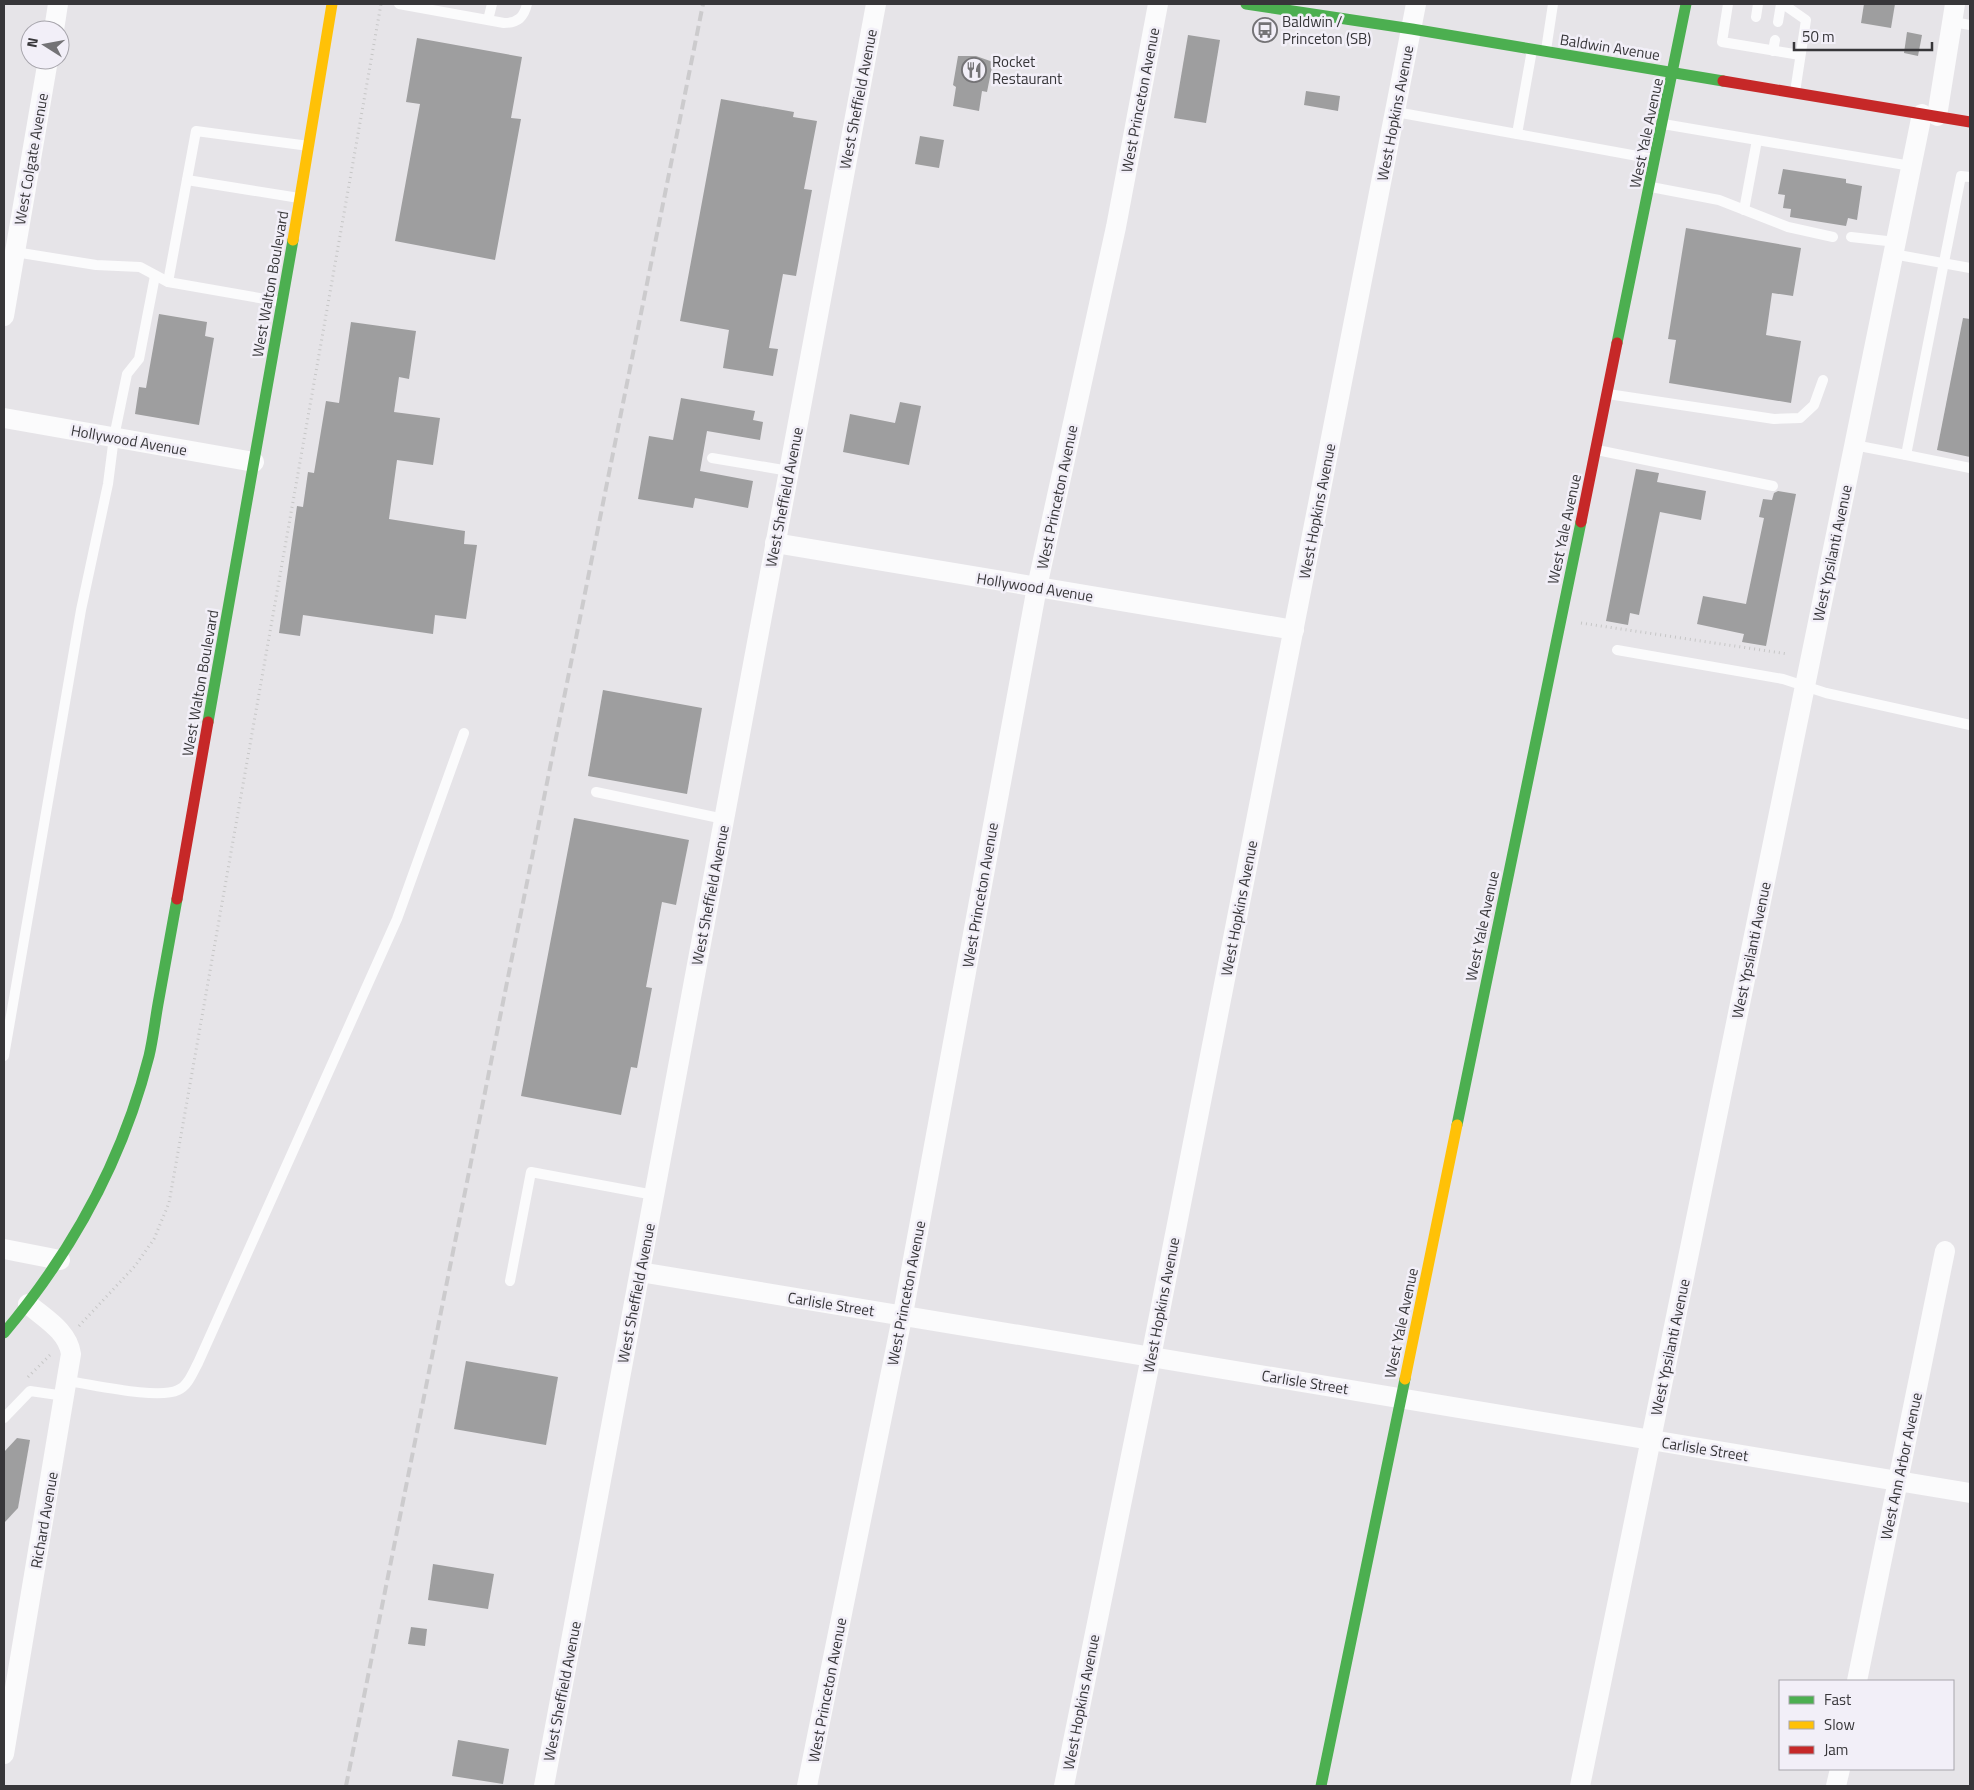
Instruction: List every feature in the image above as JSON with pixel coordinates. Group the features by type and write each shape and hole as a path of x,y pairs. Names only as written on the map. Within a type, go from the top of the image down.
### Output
{"main road":[{"name":"West Walton Boulevard","path":"4,1332 28,1304 60,1260 93,1204 129,1121 149,1055 283,302 332,4"},
{"name":"Baldwin Avenue","path":"1246,4 1264,5 1412,29 1970,122"},
{"name":"West Yale Avenue","path":"1321,1786 1674,72 1686,4"}],"street":[{"path":"56,20 58,4"},
{"name":"West Sheffield Avenue","path":"544,1786 876,4"},
{"name":"West Princeton Avenue","path":"807,1786 902,1316 1037,587 1116,227 1158,4"},
{"name":"West Hopkins Avenue","path":"1064,1786 1151,1357 1416,4"},
{"name":"West Ypsilanti Avenue","path":"1580,1786 1911,166 1930,115 1959,17"},
{"name":"West Colgate Avenue","path":"4,316 46,70"},
{"name":"Hollywood Avenue","path":"4,418 254,462"},
{"name":"Hollywood Avenue","path":"775,543 1294,630"},
{"path":"4,1249 60,1260"},
{"name":"West Ann Arbor Avenue","path":"1857,1680 1944,1251"},
{"name":"Carlisle Street","path":"640,1272 1970,1493"},
{"path":"28,1304 63,1333 67,1339"},
{"name":"Richard Avenue","path":"4,1754 66,1388 71,1354 67,1339"},
{"path":"1836,1786 1840,1770"}],"lane":[{"path":"399,4 419,6 504,23 514,23 521,18 527,4"},
{"path":"488,20 492,4"},
{"path":"1545,52 1553,4"},
{"path":"1728,4 1722,42 1752,42 1774,46 1800,55"},
{"path":"1756,17 1758,4"},
{"path":"1778,22 1782,4 1806,20 1794,92"},
{"path":"1516,134 1532,50"},
{"path":"1396,112 1655,159"},
{"path":"1663,124 1911,166"},
{"path":"168,282 196,130 309,146"},
{"path":"1744,210 1757,140"},
{"path":"1906,455 1961,176 1970,177"},
{"path":"186,180 300,198"},
{"path":"1650,187 1719,200 1788,227 1833,237"},
{"path":"1851,237 1945,264 1970,268"},
{"path":"15,252 96,265 140,267 168,282 283,302"},
{"path":"4,1056 81,610 108,484 114,437 128,374 140,359 155,276"},
{"path":"1607,394 1774,419 1800,418 1814,406 1823,380"},
{"path":"1854,446 1970,468"},
{"path":"1596,450 1773,486"},
{"path":"712,458 788,471"},
{"path":"1617,650 1783,679 1826,692 1970,725"},
{"path":"4,1418 30,1391 66,1388 162,1394 179,1390 188,1380 198,1363 398,919 464,733"},
{"path":"596,792 724,820"},
{"path":"510,1280 530,1172 654,1195"}],"path":[{"path":"25,1379 67,1339 135,1266 154,1239 169,1203 381,4"},
{"path":"1580,623 1788,654"}],"building":[{"path":"1864,4 1895,4 1891,28 1861,23"},
{"path":"1907,32 1922,35 1918,56 1904,53"},
{"path":"1188,35 1220,40 1206,123 1174,118"},
{"path":"417,38 522,57 511,118 521,119 495,260 395,241 420,104 406,102"},
{"path":"958,56 976,56 993,62 987,92 982,91 979,111 953,106 956,87 953,85"},
{"path":"1306,91 1340,96 1338,111 1304,105"},
{"path":"721,99 794,112 793,117 817,121 804,189 812,190 796,276 783,274 769,348 778,349 773,376 723,368 729,330 680,321"},
{"path":"920,136 944,140 939,168 915,164"},
{"path":"1783,169 1846,179 1846,183 1862,186 1857,220 1848,218 1846,226 1790,217 1791,209 1783,208 1785,195 1778,194"},
{"path":"1686,228 1801,248 1793,296 1772,293 1766,335 1801,341 1791,403 1669,383 1676,340 1668,339"},
{"path":"159,314 207,322 205,336 214,338 199,425 135,414 139,387 146,388"},
{"path":"1963,318 1970,319 1970,457 1937,450"},
{"path":"351,322 416,331 409,379 399,377 394,412 440,418 433,465 397,460 389,519 465,531 464,544 477,545 466,619 435,615 433,634 303,615 300,636 279,633 297,506 303,507 308,472 314,473 326,401 339,403"},
{"path":"681,398 755,411 753,420 763,422 760,440 707,431 700,471 753,481 748,508 695,498 693,508 638,499 649,436 673,440"},
{"path":"900,402 921,406 909,465 843,452 850,414 895,423"},
{"path":"1636,469 1659,473 1657,482 1706,491 1701,520 1660,512 1639,615 1630,613 1628,625 1606,621"},
{"path":"1778,491 1796,494 1766,646 1742,642 1744,634 1697,624 1703,596 1746,604 1764,518 1759,517 1763,499 1772,500 1774,493"},
{"path":"603,690 702,708 687,794 588,776"},
{"path":"574,818 689,840 676,905 662,902 646,987 652,988 637,1068 631,1067 621,1115 521,1096"},
{"path":"466,1361 558,1377 546,1445 454,1429"},
{"path":"17,1438 30,1440 18,1508 4,1523 4,1452"},
{"path":"433,1564 494,1574 488,1609 428,1600"},
{"path":"411,1627 427,1629 425,1646 408,1644"},
{"path":"458,1740 509,1749 503,1784 452,1776"}],"railway":[{"path":"346,1786 703,4"}],"traffic: fast":[{"path":"1246,4 1412,29 1723,81"},
{"path":"1617,343 1686,4"},
{"path":"208,722 293,240"},
{"path":"1457,1125 1581,522"},
{"path":"4,1333 29,1302 73,1237 110,1168 125,1131 149,1056 177,899"},
{"path":"1321,1786 1405,1379"}],"traffic: slow":[{"path":"293,240 332,4"},
{"path":"1405,1379 1457,1125"}],"traffic: jam":[{"path":"1723,81 1970,122"},
{"path":"1581,522 1617,343"},
{"path":"177,899 208,722"}],"place":[{"name":"Baldwin / Princeton (SB)","path":"1265,30"},
{"name":"Rocket Restaurant","path":"974,70"}]}
